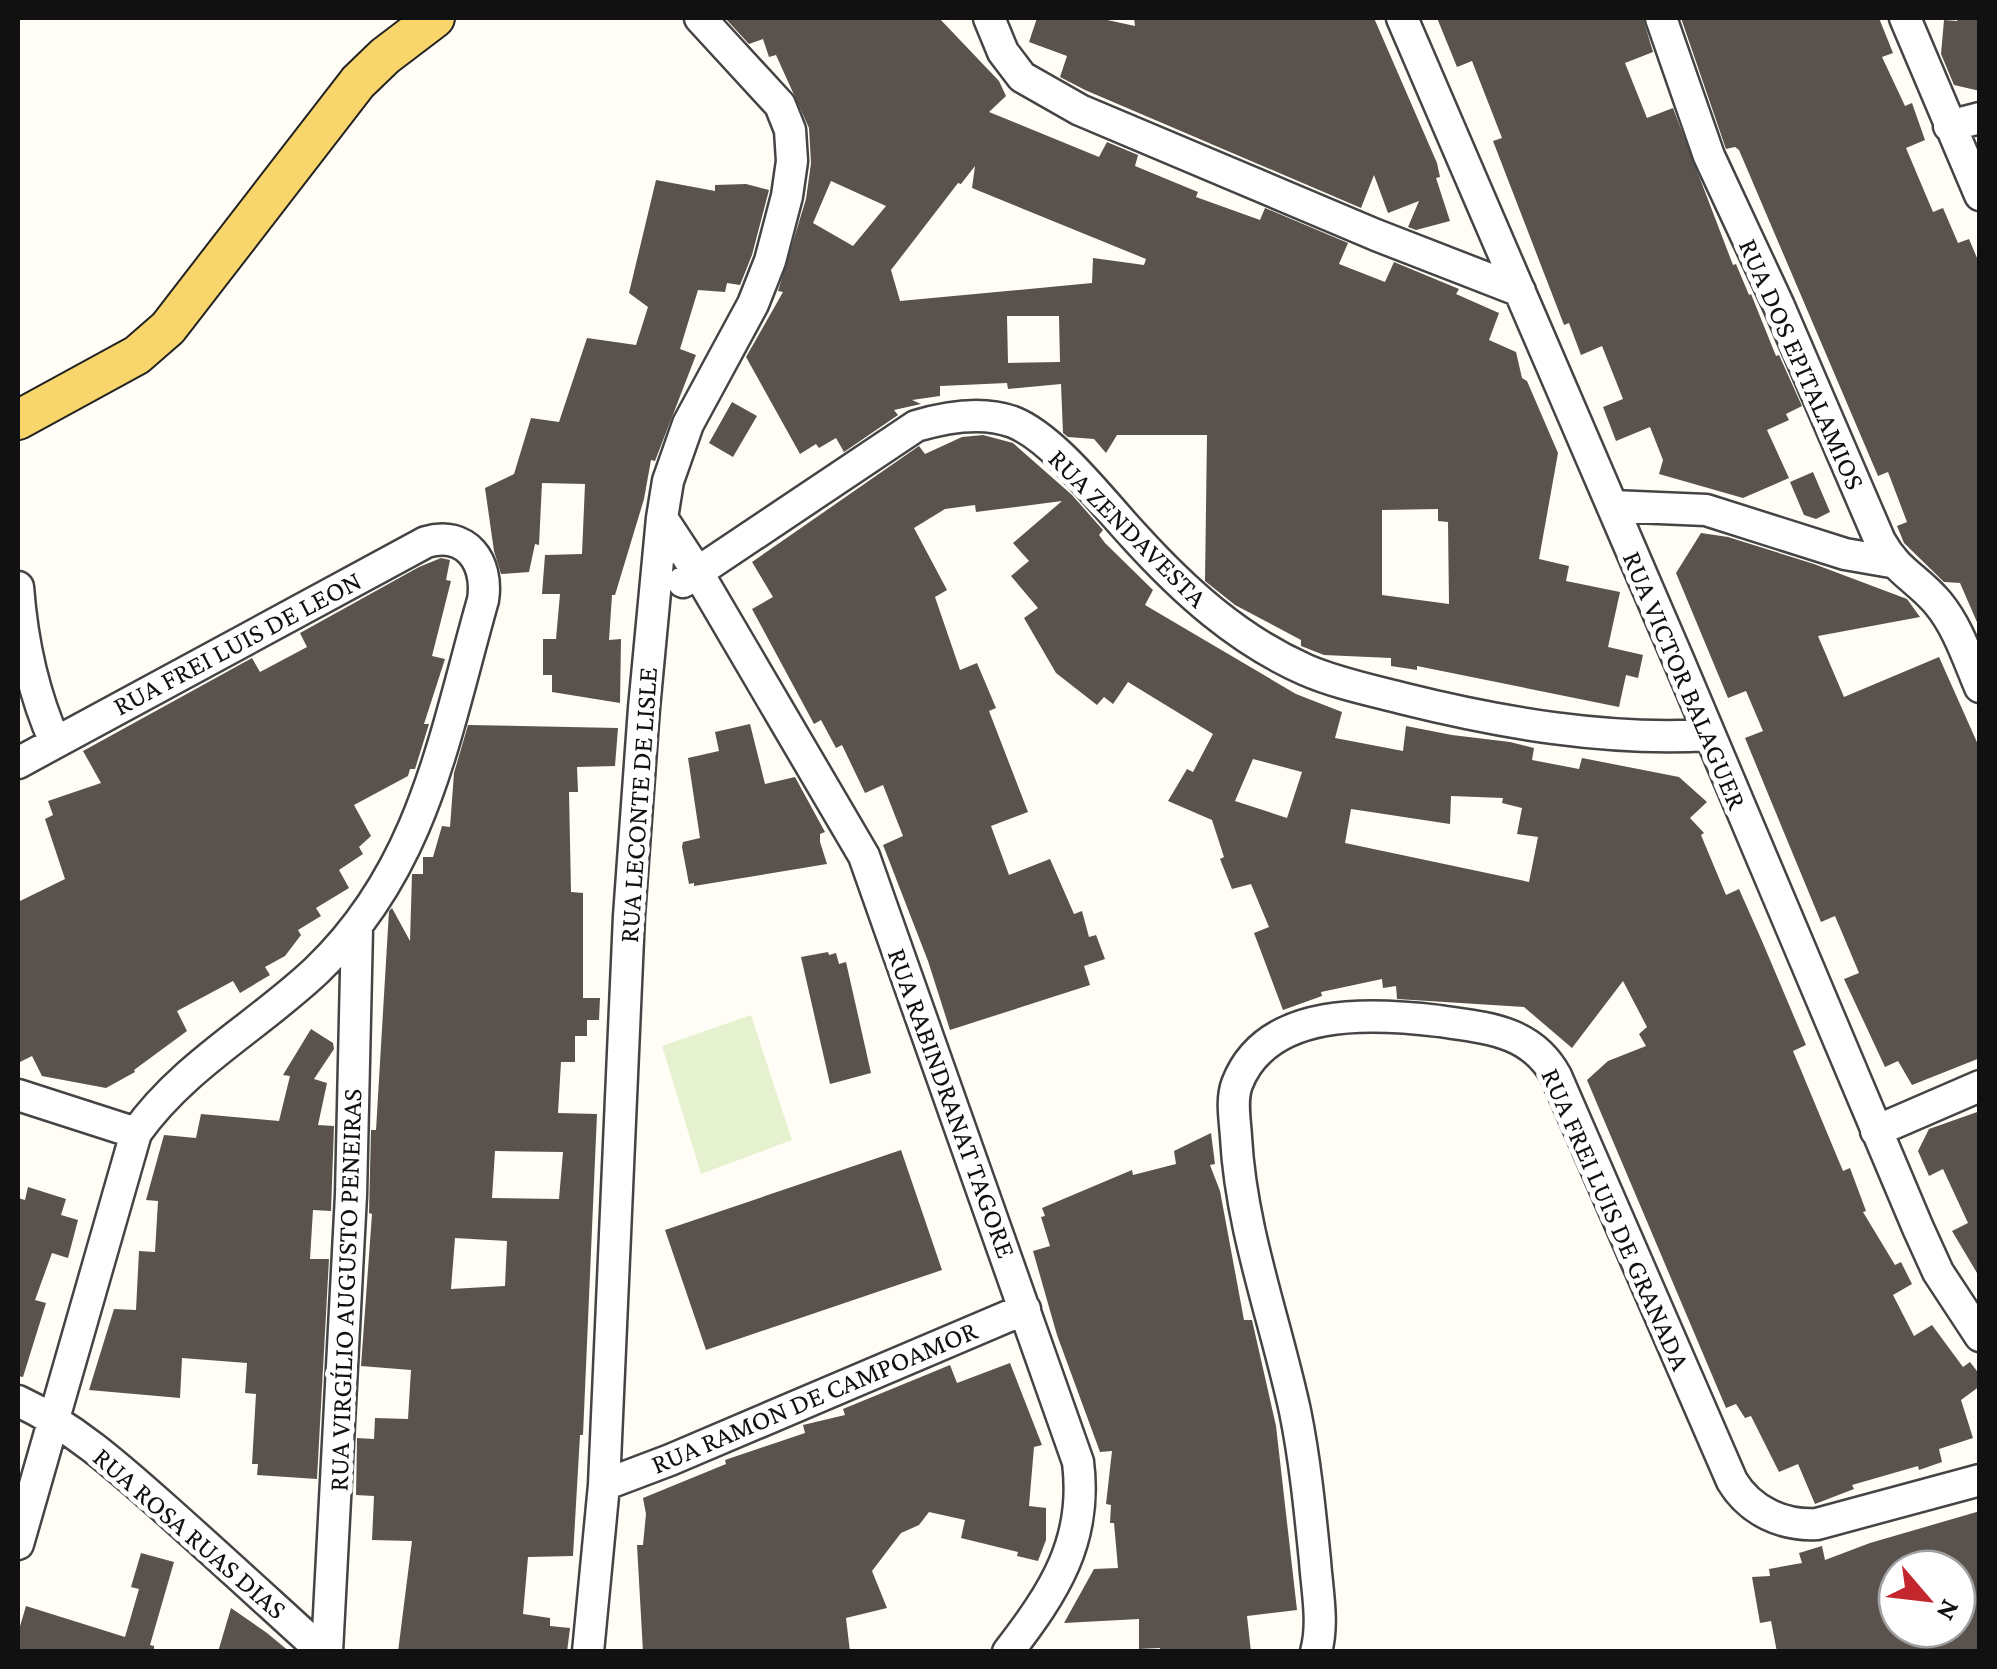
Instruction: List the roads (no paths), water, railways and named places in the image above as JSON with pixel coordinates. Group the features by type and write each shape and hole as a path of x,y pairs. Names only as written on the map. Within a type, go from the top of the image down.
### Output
{"main road":[{"path":"18,420 137,356 158,338 196,296 358,82 435,18"}],"street":[{"name":"RUA LECONTE DE LISLE","path":"588,1652 604,1484 629,916 662,518 668,482 688,424 753,304 770,261 792,160 790,130 780,105 700,18"},
{"path":"989,18 1003,52 1022,77 1080,110 1520,291"},
{"name":"RUA VICTOR BALAGUER","path":"1402,18 1876,1131 1938,1272 1980,1336"},
{"name":"RUA DOS EPITALAMIOS","path":"1661,18 1709,156 1891,562 1948,616 1980,688"},
{"path":"1906,18 1980,195"},
{"path":"1949,126 1980,118"},
{"name":"RUA ZENDAVESTA","path":"655,600 916,426 940,419 996,418 1026,430 1061,458 1174,579 1218,618 1309,672 1441,708 1537,725 1618,735 1708,734"},
{"path":"1612,506 1706,510 1845,554 1891,562"},
{"path":"662,518 698,573"},
{"name":"RUA FREI LUIS DE LEON","path":"18,763 426,542 451,538 470,550 483,572 483,600 434,772 409,844 357,928"},
{"name":"RUA RABINDRANAT TAGORE","path":"698,573 864,856 1078,1462 1080,1503 1064,1566 1048,1599 1008,1652"},
{"path":"18,587 20,619 36,693 55,742"},
{"path":"18,1544 136,1133 164,1096 288,996 357,928"},
{"name":"RUA VIRGÍLIO AUGUSTO PENEIRAS","path":"325,1652 350,1213 357,928"},
{"name":"RUA FREI LUIS DE GRANADA","path":"1316,1652 1320,1624 1298,1432 1242,1200 1234,1104 1242,1075 1266,1046 1318,1019 1383,1016 1472,1026 1512,1034 1538,1050 1556,1076 1732,1481 1756,1508 1790,1522 1817,1524 1980,1480"},
{"path":"1876,1131 1980,1086"},
{"path":"18,1095 136,1133"},
{"name":"RUA RAMON DE CAMPOAMOR","path":"604,1484 715,1441 1024,1308"},
{"name":"RUA ROSA RUAS DIAS","path":"18,1401 52,1419 144,1490 325,1652"}]}
